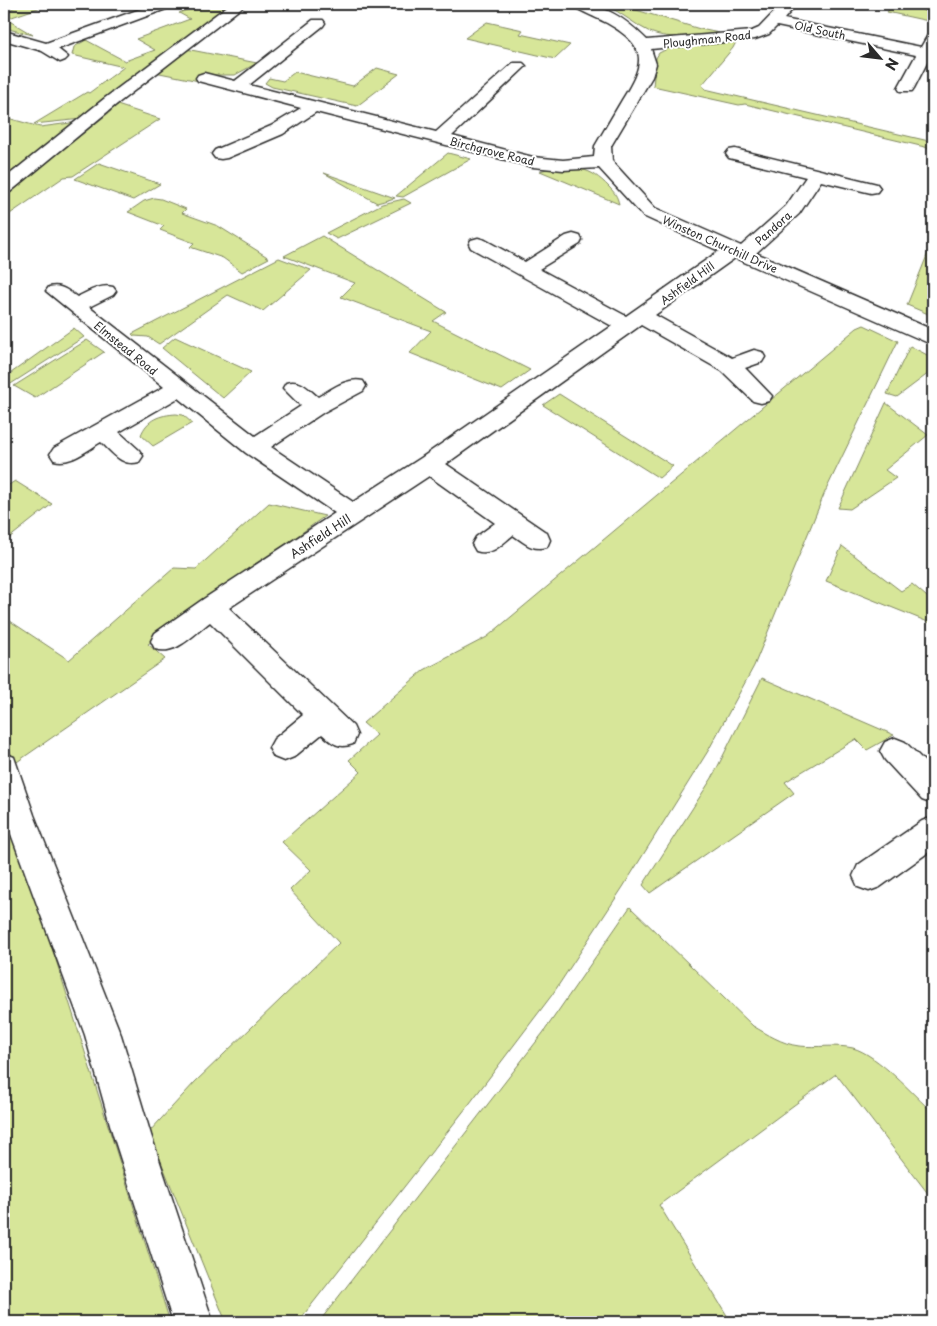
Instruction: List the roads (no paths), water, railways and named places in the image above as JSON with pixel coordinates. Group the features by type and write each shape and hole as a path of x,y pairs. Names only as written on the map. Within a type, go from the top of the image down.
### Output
{"street":[{"path":"4,188 104,107 239,4"},
{"path":"578,4 593,9 625,27 643,45 648,64 644,77 603,146 603,162"},
{"path":"769,4 788,6"},
{"path":"922,4 933,8"},
{"path":"47,48 161,6"},
{"name":"Ploughman Road","path":"643,45 755,35 764,31 788,6"},
{"path":"122,8 136,15"},
{"name":"Old South","path":"775,21 925,52"},
{"path":"238,86 318,23"},
{"path":"4,35 47,48 60,57"},
{"path":"906,88 933,36"},
{"name":"Birchgrove Road","path":"440,138 505,72"},
{"name":"Birchgrove Road","path":"204,78 533,162 563,165 603,162"},
{"path":"221,154 277,130 314,106"},
{"path":"246,144 262,155"},
{"path":"735,154 871,188"},
{"name":"Winston Churchill Drive","path":"603,162 649,212 933,338"},
{"name":"Pandora","path":"739,252 793,210 816,175"},
{"path":"526,269 573,240"},
{"path":"478,244 526,269 730,366 761,396"},
{"name":"Ashfield Hill","path":"165,641 211,607 429,464 634,321 739,252"},
{"path":"479,268 501,256"},
{"name":"Elmstead Road","path":"56,291 254,447 354,514"},
{"path":"75,306 106,291"},
{"path":"730,366 754,357"},
{"path":"254,447 316,407 355,386"},
{"path":"294,388 316,407"},
{"path":"62,454 178,389"},
{"path":"103,432 131,456"},
{"path":"429,464 538,540"},
{"path":"485,544 512,522"},
{"path":"211,607 333,725 284,748"},
{"path":"895,751 933,790"},
{"path":"4,766 19,815 103,1035 132,1135 193,1322"},
{"path":"870,876 933,832"}]}
